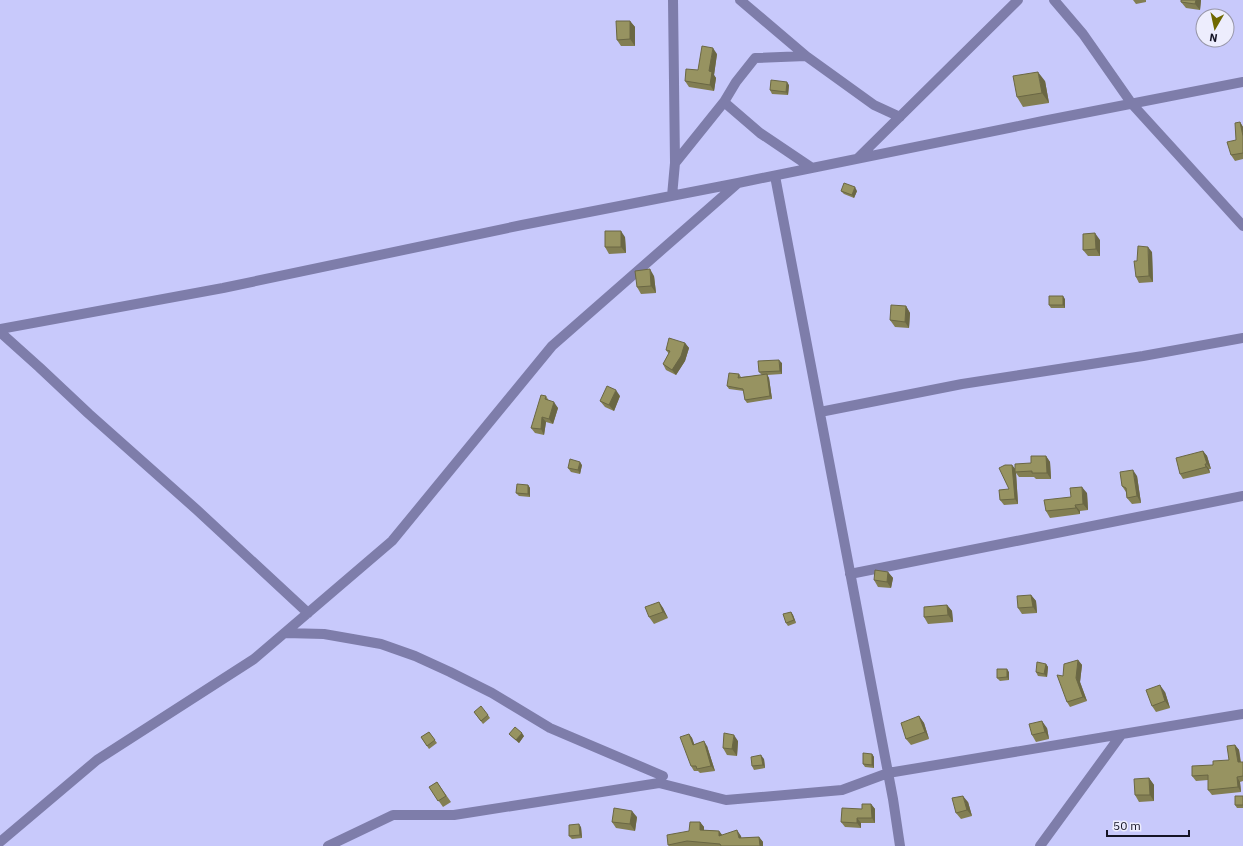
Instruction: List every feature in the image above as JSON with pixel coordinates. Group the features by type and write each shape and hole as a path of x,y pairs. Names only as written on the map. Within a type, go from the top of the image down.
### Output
{"street":[{"path":"672,196 675,163 673,0"},
{"path":"740,0 806,56 874,105 900,117"},
{"path":"857,159 1018,0"},
{"path":"1054,0 1083,34 1132,104 1243,226"},
{"path":"675,163 724,102 736,82 755,58 806,56"},
{"path":"0,329 223,288 522,225 738,184 1243,82"},
{"path":"724,102 760,134 812,168"},
{"path":"775,176 888,773 900,846"},
{"path":"0,842 97,760 254,659 392,541 552,346 738,184"},
{"path":"0,332 197,510 308,613"},
{"path":"820,412 962,384 1143,356 1243,338"},
{"path":"850,574 1243,496"},
{"path":"285,633 324,634 381,644 415,656 492,693 550,728 663,776"},
{"path":"328,846 393,815 454,815 659,783 726,800 842,790 888,773 1243,714"},
{"path":"1040,846 1121,735"}],"building":[{"path":"1181,0 1196,0 1195,4 1181,2"},
{"path":"616,21 630,21 630,39 617,40"},
{"path":"702,46 713,48 709,71 712,72 710,85 685,81 686,69 698,70"},
{"path":"1038,72 1042,93 1017,97 1013,76"},
{"path":"771,80 787,82 786,92 770,90"},
{"path":"1240,122 1243,136 1243,153 1231,155 1227,142 1236,140 1235,123"},
{"path":"844,183 855,187 852,195 841,191"},
{"path":"605,231 621,231 621,247 605,247"},
{"path":"1095,233 1096,249 1083,250 1083,234"},
{"path":"1138,246 1148,247 1149,276 1136,277 1134,261 1137,261"},
{"path":"650,269 651,286 637,287 635,271"},
{"path":"1049,296 1063,296 1063,305 1049,305"},
{"path":"891,305 906,306 905,322 890,320"},
{"path":"669,338 685,343 681,356 672,370 663,364 670,351 666,350"},
{"path":"779,360 780,371 759,372 758,361"},
{"path":"729,373 739,374 738,378 767,374 770,396 745,400 743,389 727,386"},
{"path":"607,386 616,390 609,405 600,401"},
{"path":"541,395 546,396 545,399 554,402 549,419 542,417 541,429 531,428"},
{"path":"1203,451 1207,464 1205,464 1206,467 1180,474 1176,458"},
{"path":"1031,456 1046,456 1047,473 1032,473 1032,471 1015,472 1015,464 1031,463"},
{"path":"570,459 580,462 578,470 568,468"},
{"path":"1005,465 1012,465 1015,499 1000,500 999,490 1009,489 999,468"},
{"path":"1133,470 1137,496 1127,498 1126,488 1122,486 1120,472"},
{"path":"517,484 528,485 528,494 516,493"},
{"path":"1082,487 1083,504 1075,505 1076,508 1046,511 1044,500 1071,497 1070,488"},
{"path":"875,570 888,572 887,582 874,580"},
{"path":"1031,595 1033,607 1018,608 1017,596"},
{"path":"659,602 663,612 649,617 645,607"},
{"path":"947,605 948,615 924,617 924,607"},
{"path":"791,612 794,620 786,623 783,614"},
{"path":"1078,660 1076,678 1083,697 1067,702 1057,675 1063,676 1064,664"},
{"path":"1037,662 1046,664 1044,674 1036,672"},
{"path":"997,669 1007,669 1007,677 997,678"},
{"path":"1160,685 1165,701 1152,706 1146,690"},
{"path":"481,706 488,715 481,721 474,712"},
{"path":"919,716 925,732 906,739 901,723"},
{"path":"1042,721 1045,732 1032,735 1029,724"},
{"path":"515,727 522,733 516,740 509,734"},
{"path":"429,732 435,740 427,746 421,737"},
{"path":"724,733 734,735 732,749 723,748"},
{"path":"689,734 693,745 704,741 711,766 697,769 696,766 691,766 680,737"},
{"path":"1235,745 1238,762 1243,762 1243,776 1237,777 1238,787 1208,790 1208,775 1192,776 1192,766 1213,765 1213,761 1229,760 1227,746"},
{"path":"863,753 872,754 872,765 863,764"},
{"path":"761,755 763,765 752,766 751,757"},
{"path":"1149,778 1150,795 1135,795 1134,779"},
{"path":"437,782 446,796 438,801 429,787"},
{"path":"963,796 967,810 956,813 952,798"},
{"path":"1235,796 1243,796 1243,805 1235,805"},
{"path":"862,804 871,804 872,818 857,818 857,823 841,822 842,808 862,809"},
{"path":"614,808 632,811 630,824 612,822"},
{"path":"690,822 700,822 700,830 719,831 719,836 737,830 739,838 759,837 760,846 721,846 720,844 687,841 668,845 667,835 689,831"},
{"path":"579,824 580,835 569,836 569,825"}]}
